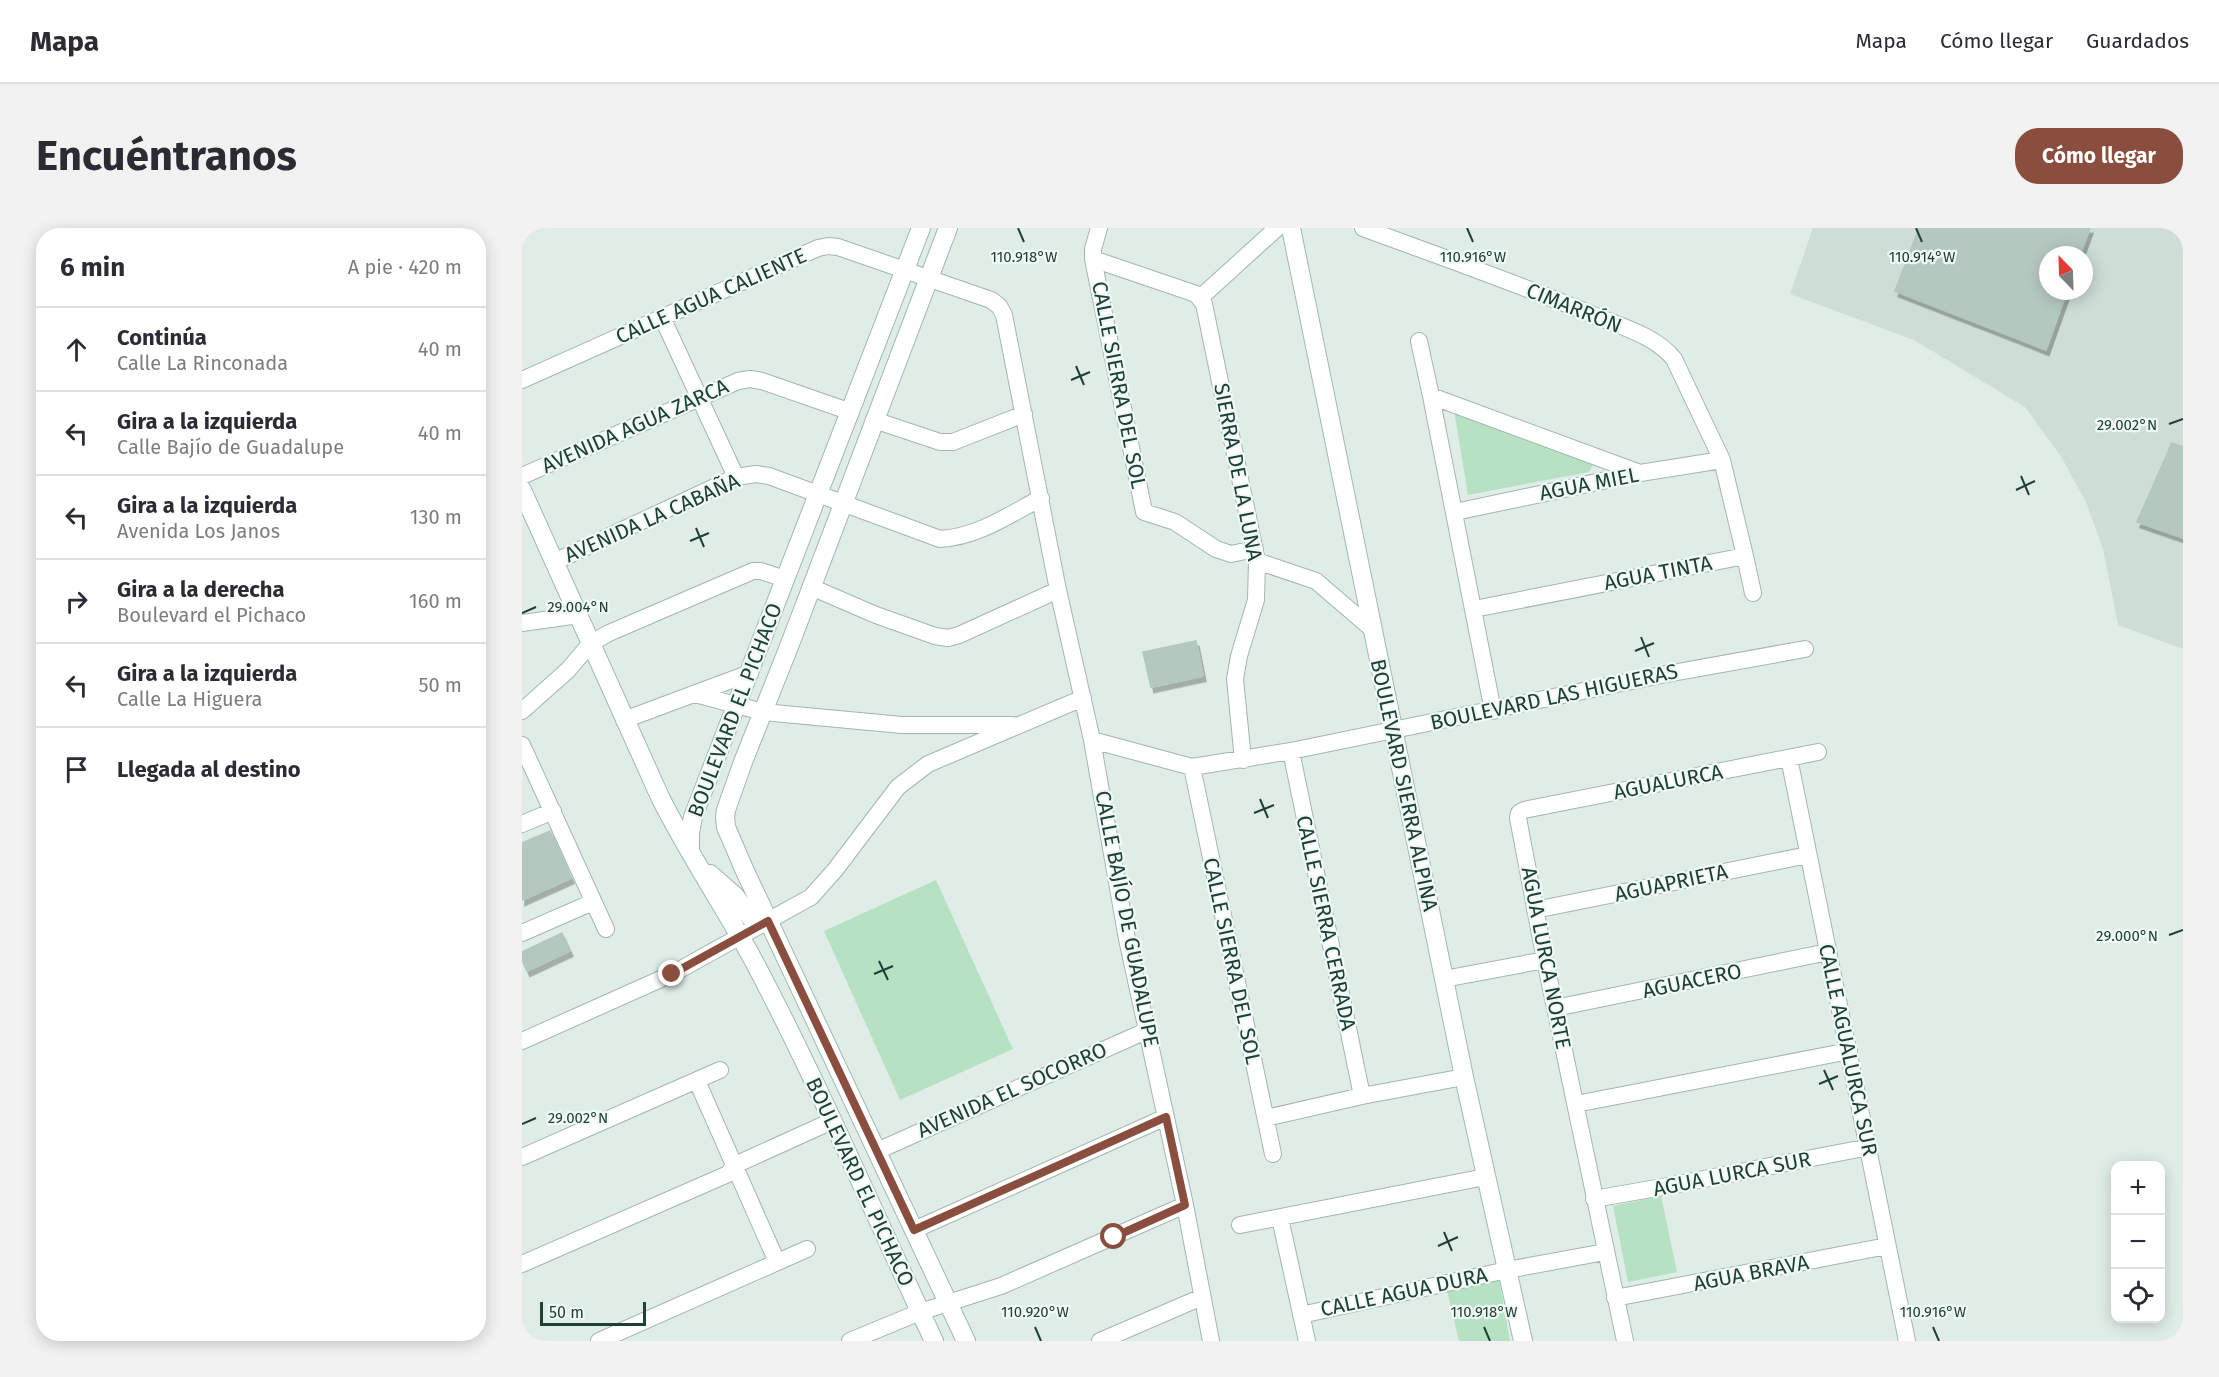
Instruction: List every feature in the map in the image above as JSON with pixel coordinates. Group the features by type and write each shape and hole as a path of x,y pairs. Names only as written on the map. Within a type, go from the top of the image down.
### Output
{"street":[{"name":"BOULEVARD EL PICHACO","path":"921,228 693,817 690,833 694,857 775,1002 934,1341"},
{"name":"BOULEVARD EL PICHACO","path":"948,228 844,504 743,762 725,817 726,826 735,848 768,921 966,1341"},
{"path":"1099,228 1093,249 1093,259 1201,297 1277,228"},
{"name":"BOULEVARD SIERRA ALPINA","path":"1291,228 1464,1077 1523,1341"},
{"name":"CIMARRÓN","path":"1363,228 1575,308 1649,339 1667,349 1674,359 1722,460"},
{"name":"CALLE AGUA CALIENTE","path":"522,380 662,316 818,248 828,246 838,247 991,300 999,306 1004,315 1024,414"},
{"name":"CALLE SIERRA DEL SOL","path":"1093,259 1144,512 1175,522 1216,549 1231,554 1256,555"},
{"name":"SIERRA DE LA LUNA","path":"1201,297 1212,337 1256,555 1256,600 1236,667 1235,680 1243,760"},
{"path":"662,316 736,477"},
{"path":"1419,341 1493,711"},
{"name":"AVENIDA AGUA ZARCA","path":"522,476 738,381 750,379 851,412"},
{"path":"1431,396 1640,473"},
{"path":"874,420 940,442 953,442 1024,414"},
{"name":"CALLE BAJÍO DE GUADALUPE","path":"1024,414 1058,590 1092,740 1127,939 1185,1205 1211,1341"},
{"path":"1722,460 1753,593"},
{"name":"AGUA MIEL","path":"1455,512 1640,473 1722,460"},
{"name":"AVENIDA LA CABAÑA","path":"554,562 736,477 756,474 769,476 819,493 940,539 956,538 977,531 1041,498"},
{"path":"522,490 624,720 674,826 694,857 735,896 750,916 768,921"},
{"path":"1256,555 1297,576 1316,581 1372,629"},
{"name":"AGUA TINTA","path":"1474,609 1745,556"},
{"path":"522,711 568,670 591,643 646,616 753,572 761,571 785,579"},
{"path":"811,587 876,615 935,636 948,638 1058,590"},
{"path":"522,623 579,615"},
{"name":"BOULEVARD LAS HIGUERAS","path":"1092,740 1192,767 1291,751 1661,675 1805,649"},
{"path":"624,720 750,673"},
{"path":"695,694 763,712 902,725 1023,725"},
{"path":"522,1041 672,974 811,897 835,870 898,787 928,764 1083,698"},
{"path":"522,745 606,929"},
{"name":"CALLE SIERRA CERRADA","path":"1291,751 1362,1096"},
{"name":"AGUALURCA","path":"1519,813 1524,810 1818,752"},
{"name":"CALLE AGUALURCA SUR","path":"1789,758 1907,1341"},
{"name":"CALLE SIERRA DEL SOL","path":"1192,767 1274,1154"},
{"path":"522,824 553,811"},
{"name":"AGUA LURCA NORTE","path":"1519,813 1518,818 1545,960 1625,1341"},
{"name":"AGUAPRIETA","path":"1535,910 1808,855"},
{"path":"522,933 593,902"},
{"name":"AGUACERO","path":"1555,1008 1638,993 1828,952"},
{"path":"1444,979 1545,960"},
{"name":"AVENIDA EL SOCORRO","path":"877,1151 1148,1030"},
{"path":"1576,1104 1849,1051"},
{"path":"522,1157 720,1070"},
{"path":"1266,1118 1362,1096 1464,1077"},
{"path":"697,1081 734,1171 777,1262"},
{"path":"914,1230 1166,1117"},
{"path":"522,1263 835,1126"},
{"name":"AGUA LURCA SUR","path":"1594,1198 1869,1147"},
{"path":"1240,1224 1485,1177"},
{"path":"850,1341 920,1312 1001,1286 1185,1205"},
{"path":"1280,1218 1307,1341"},
{"name":"AGUA BRAVA","path":"1615,1298 1887,1246"},
{"path":"598,1341 807,1249"},
{"name":"CALLE AGUA DURA","path":"1301,1315 1508,1270 1605,1252"},
{"path":"1100,1341 1202,1297"}],"shaded area":[{"path":"1813,228 2183,228 2183,649 2118,625 2103,549 2086,502 2062,458 2025,407 1914,340 1790,294"}],"green space":[{"path":"1454,410 1594,463 1589,472 1468,495"},
{"path":"936,880 1013,1049 900,1100 824,931"},
{"path":"1661,1196 1677,1272 1628,1282 1613,1206"},
{"path":"1499,1279 1510,1341 1459,1341 1446,1286"}],"building":[{"path":"1919,228 2090,228 2083,246 2039,246 2039,300 2064,300 2046,350 1895,291"},
{"path":"2172,443 2183,447 2183,538 2137,522"},
{"path":"1196,641 1203,676 1151,687 1143,652"},
{"path":"550,831 571,878 522,900 522,843"},
{"path":"562,933 570,951 527,971 522,960 522,952"}],"route":[{"path":"672,974 768,921 914,1230 1166,1117 1185,1205 1114,1237"}]}
